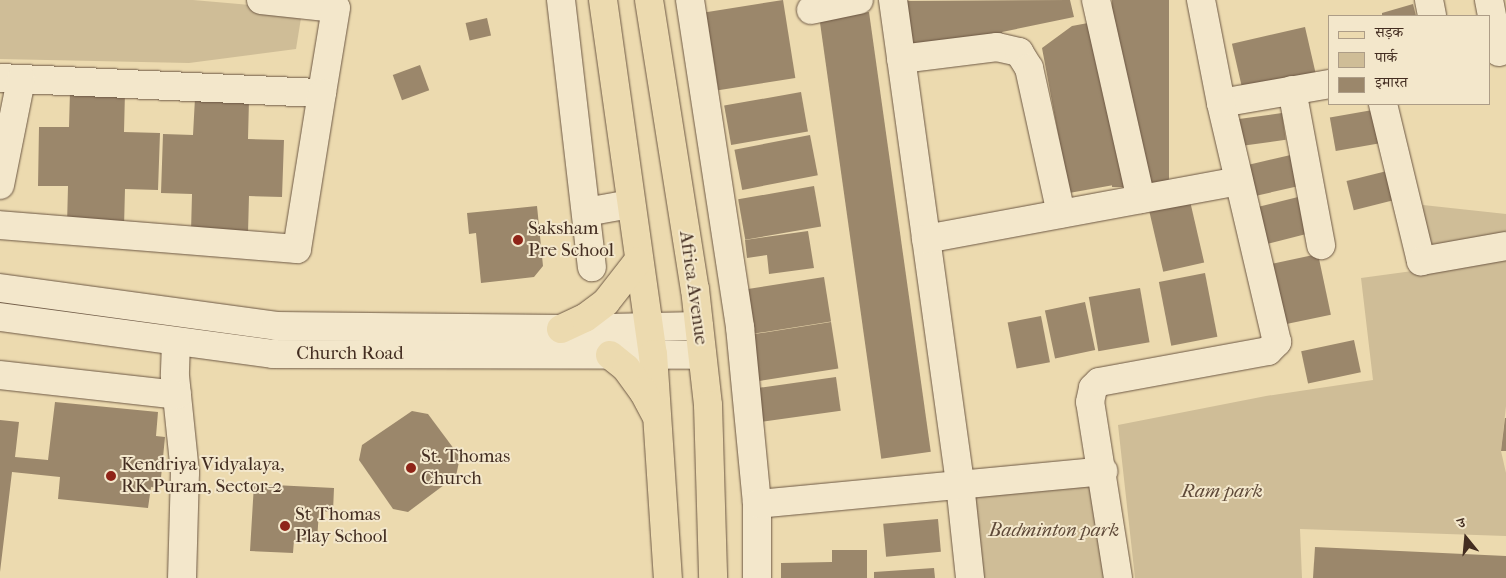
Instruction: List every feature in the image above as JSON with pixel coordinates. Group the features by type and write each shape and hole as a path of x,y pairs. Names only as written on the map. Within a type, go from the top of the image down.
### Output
{"main road":[{"path":"603,0 638,261 652,341 668,578"},
{"name":"Africa Avenue","path":"649,0 699,326 708,415 713,578"},
{"path":"561,329 585,318 606,302 638,261"},
{"path":"610,355 644,391 657,417"}],"street":[{"path":"0,225 297,250 336,8 260,0"},
{"path":"561,0 592,267"},
{"path":"690,0 740,327 757,504 757,578"},
{"path":"811,10 858,0"},
{"path":"893,0 960,484 970,578"},
{"path":"1096,0 1142,199"},
{"path":"1118,578 1103,472 1090,402 1093,388 1099,382 1268,351 1277,342 1221,103 1201,0"},
{"path":"1429,0 1432,15"},
{"path":"1489,0 1499,52"},
{"path":"901,60 997,47 1019,52 1029,68 1061,214"},
{"path":"0,185 11,79 322,93"},
{"path":"1221,103 1328,84"},
{"path":"1292,90 1321,245"},
{"path":"1384,105 1421,261 1506,246"},
{"path":"926,239 1239,181"},
{"path":"586,212 630,204"},
{"name":"Church Road","path":"0,288 276,326 561,329 652,341 702,355"},
{"name":"Church Road","path":"0,317 273,354 610,355 699,326"},
{"path":"176,342 177,395 184,472 182,578"},
{"path":"0,375 177,395"},
{"path":"757,504 1103,472"}],"green space":[{"path":"0,0 193,0 262,6 301,18 296,49 189,63 0,59"},
{"name":"Ram park","path":"1423,205 1506,214 1506,406 1501,451 1506,473 1506,536 1300,529 1302,578 1135,578 1118,425 1266,396 1373,380 1361,278 1420,270"},
{"name":"Badminton park","path":"1100,479 1106,578 980,578 973,492"}],"building":[{"path":"783,0 795,78 718,90 706,12"},
{"path":"1070,0 1074,17 1002,32 1003,37 915,53 906,1"},
{"path":"1112,0 1169,0 1169,187 1112,187"},
{"path":"1413,4 1416,15 1382,15 1382,13"},
{"path":"869,12 931,452 881,459 819,19"},
{"path":"487,18 491,36 470,40 466,23"},
{"path":"1088,23 1096,61 1103,60 1125,183 1069,193 1042,48 1072,26"},
{"path":"1305,27 1317,78 1244,95 1232,44"},
{"path":"420,65 429,90 402,100 393,75"},
{"path":"70,91 125,92 124,132 160,133 158,190 125,189 124,227 67,225 68,186 38,186 39,127 69,127"},
{"path":"801,92 808,131 731,145 724,106"},
{"path":"195,98 249,100 248,139 284,140 282,197 249,196 248,233 191,232 192,194 161,193 163,134 193,135"},
{"path":"1384,108 1390,141 1336,151 1330,118"},
{"path":"1282,113 1286,140 1237,147 1233,120"},
{"path":"810,135 818,175 742,190 734,150"},
{"path":"1295,154 1302,185 1250,197 1242,166"},
{"path":"1395,169 1402,198 1354,210 1346,181"},
{"path":"814,186 821,226 745,240 738,199"},
{"path":"1298,197 1307,234 1260,246 1250,209"},
{"path":"1190,201 1204,262 1163,272 1149,210"},
{"path":"537,206 543,266 534,277 481,283 476,233 469,234 467,213"},
{"path":"808,231 814,268 769,274 767,255 747,258 745,240"},
{"path":"1318,254 1331,315 1278,326 1265,265"},
{"path":"1205,273 1217,337 1171,346 1159,282"},
{"path":"824,277 831,321 755,333 748,289"},
{"path":"1140,288 1150,342 1098,351 1089,297"},
{"path":"1085,302 1095,350 1055,358 1045,311"},
{"path":"1041,316 1050,362 1017,369 1008,322"},
{"path":"831,322 838,368 759,381 752,335"},
{"path":"1354,340 1361,372 1308,384 1301,351"},
{"path":"836,377 841,411 762,422 757,388"},
{"path":"55,402 158,412 156,436 165,437 160,488 151,487 148,508 58,499 60,477 12,472 0,572 0,420 19,422 15,457 48,460"},
{"name":"St. Thomas Church","path":"412,411 428,414 460,457 456,476 408,512 393,509 359,460 362,445"},
{"path":"1505,418 1506,451 1501,451"},
{"name":"St Thomas Play School","path":"254,484 334,488 333,512 319,511 317,541 294,540 293,553 250,551"},
{"path":"938,519 941,552 886,557 883,524"},
{"path":"1315,547 1506,556 1506,578 1313,578"},
{"path":"832,550 867,550 867,578 781,578 781,563 832,562"},
{"path":"934,568 935,578 874,578 874,572"}],"place":[{"name":"Saksham Pre School","path":"518,240"},
{"name":"St. Thomas Church","path":"411,468"},
{"name":"Kendriya Vidyalaya, RK Puram, Sector-2","path":"111,476"},
{"name":"St Thomas Play School","path":"285,526"}]}
